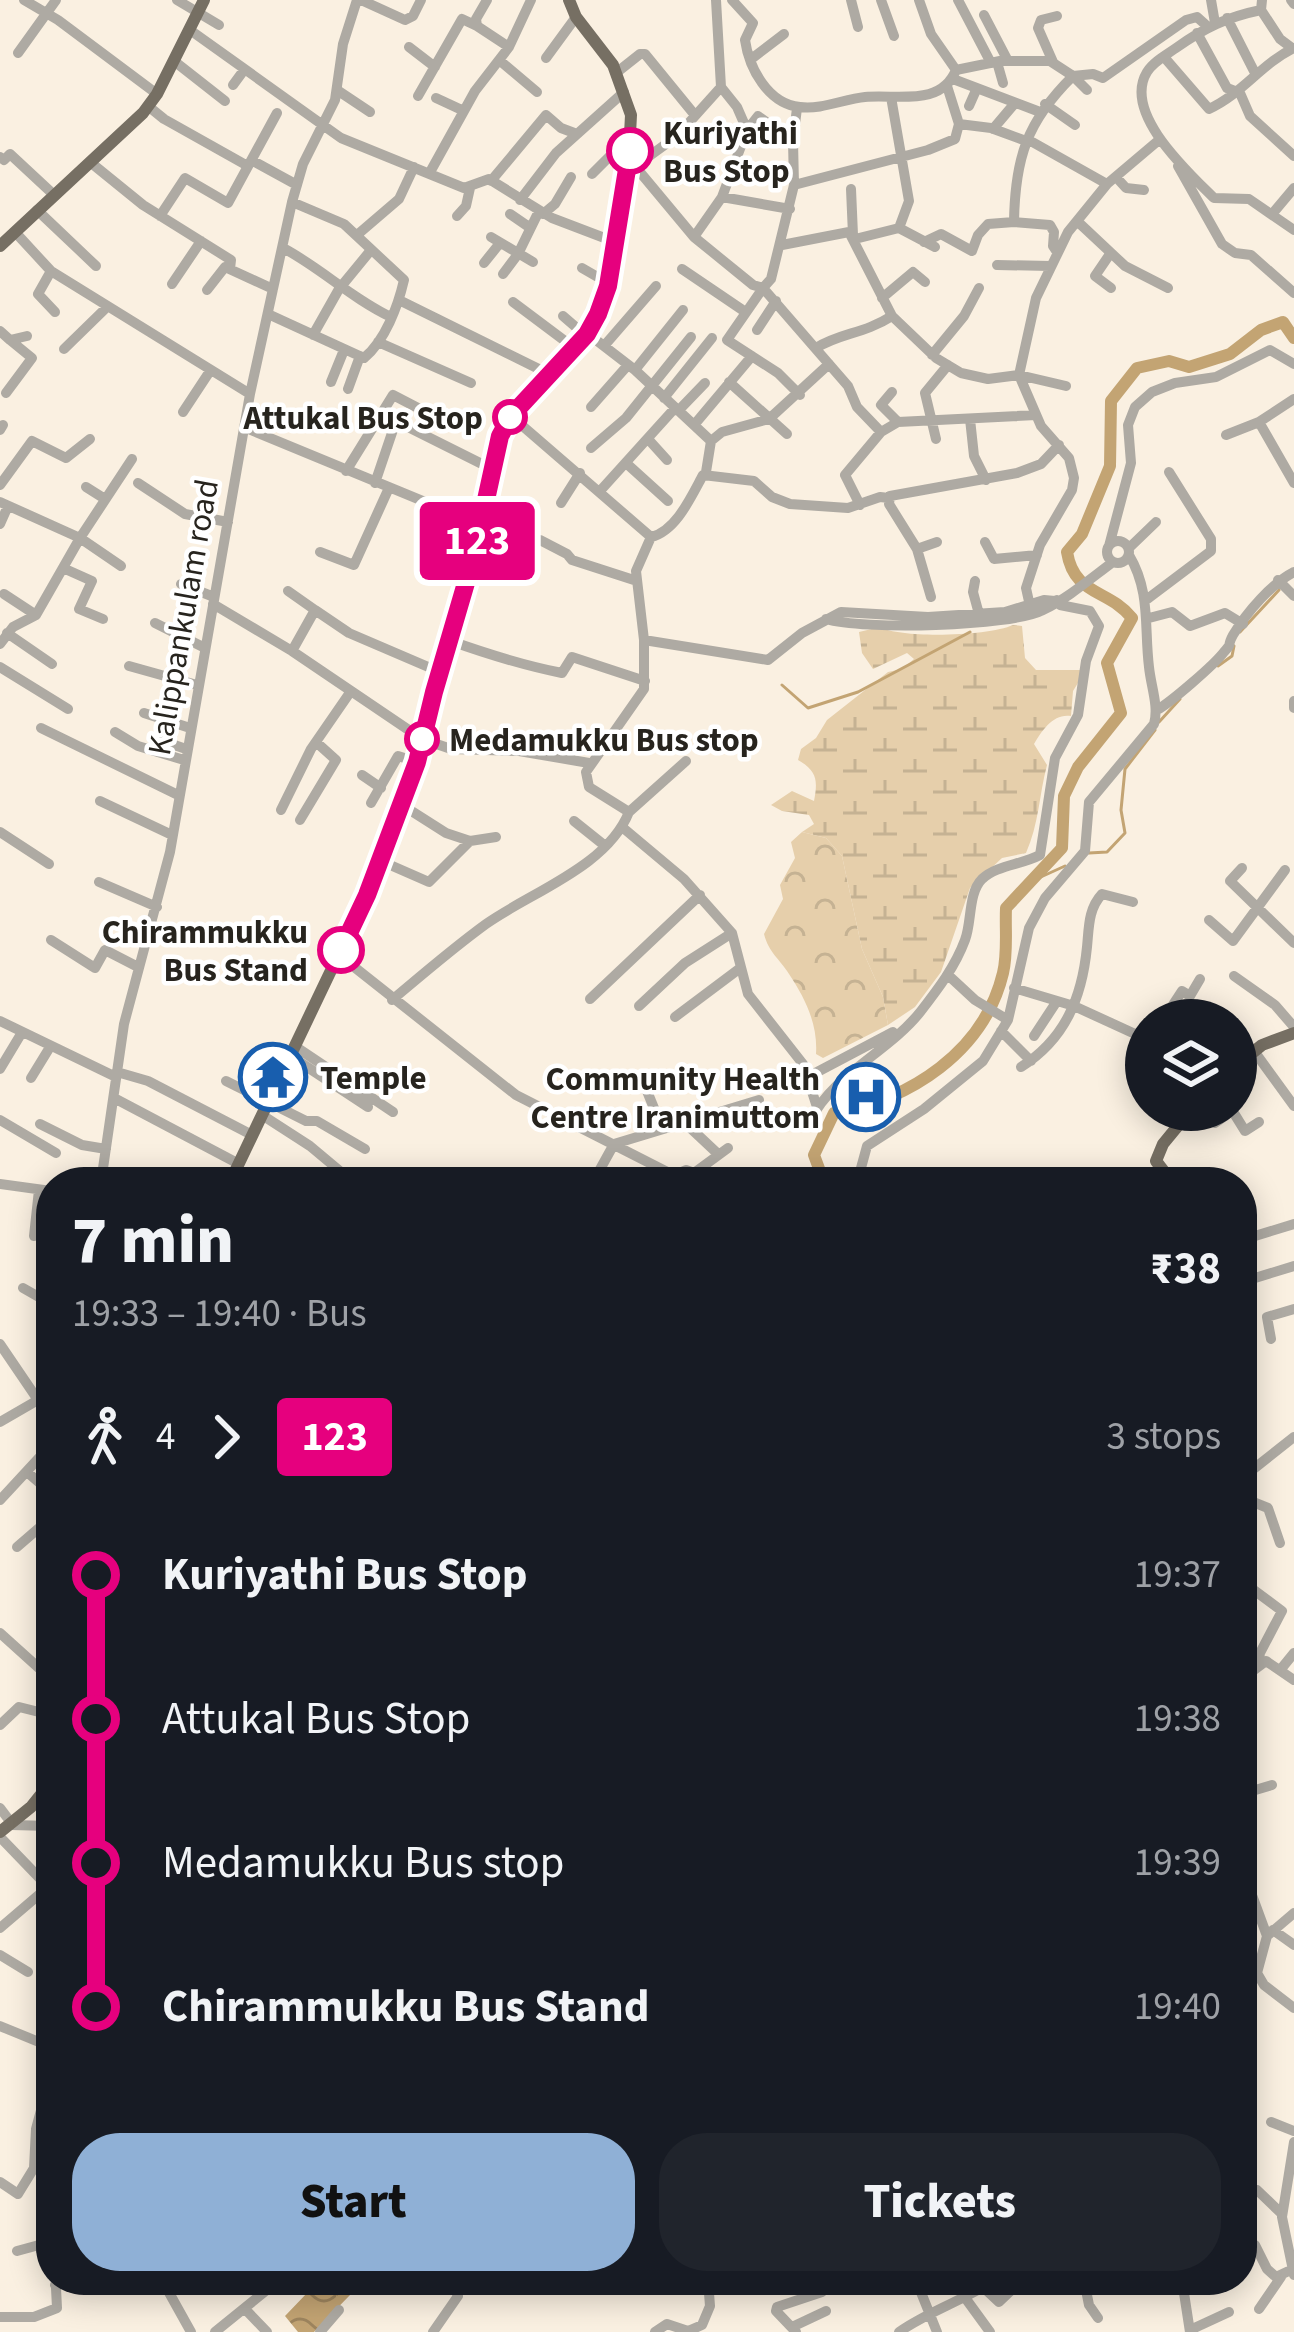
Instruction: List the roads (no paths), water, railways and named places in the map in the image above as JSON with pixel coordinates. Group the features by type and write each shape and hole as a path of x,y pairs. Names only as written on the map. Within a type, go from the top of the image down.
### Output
{"main road":[{"path":"237,1167 339,955 402,805 481,525 500,436 511,416 586,334 608,283 633,162 631,116 603,49 568,0"},
{"path":"0,246 152,100 201,5"},
{"path":"1257,1049 1294,1030"},
{"path":"1161,1167 1156,1161 1174,1131"},
{"path":"6,1829 36,1798"}],"street":[{"path":"24,0 152,100 164,119 246,165 253,161"},
{"path":"18,53 56,0"},
{"path":"177,0 201,5 219,26"},
{"path":"359,0 405,20 413,16 421,0"},
{"name":"Kalippankulam road","path":"103,1167 116,1074 172,836 250,394 292,202 337,90 343,44 359,0"},
{"path":"428,173 509,47 531,0"},
{"path":"716,0 722,87 747,130"},
{"path":"732,0 753,23 745,40 750,60 769,93 797,108 936,94 952,78 999,62 1053,62"},
{"path":"851,0 858,27"},
{"path":"880,0 894,36"},
{"path":"794,184 956,139 959,124 952,78 919,0"},
{"path":"958,0 999,62"},
{"path":"1211,0 1211,25 1227,88 1240,93 1250,116 1294,156"},
{"path":"477,26 484,1"},
{"path":"1164,57 1208,110 1240,93 1293,48 1280,39 1261,5 1211,25 1164,57 1151,66 1142,85 1159,140 1219,201 1249,199 1294,230"},
{"path":"985,15 1003,83"},
{"path":"1057,16 1041,20 1038,28 1053,62 1087,90"},
{"path":"546,58 576,17"},
{"path":"1014,222 1015,191 1027,140 1042,108 1073,76 1106,77 1197,17 1211,25 1256,75"},
{"path":"418,96 462,19 509,47"},
{"path":"190,30 341,138 470,188"},
{"path":"750,60 784,34"},
{"path":"409,46 435,67"},
{"path":"616,73 645,54 694,114"},
{"path":"499,60 537,92"},
{"path":"174,61 225,101"},
{"path":"232,85 244,70"},
{"path":"952,78 1075,124"},
{"path":"633,162 677,136 722,87"},
{"path":"969,106 977,88"},
{"path":"337,90 370,112"},
{"path":"520,200 556,154 624,92"},
{"path":"891,97 898,158 909,200 899,228"},
{"path":"436,98 464,111"},
{"path":"994,129 1015,103"},
{"path":"797,108 794,184 782,245 771,280 744,310 727,340 778,373 800,395"},
{"path":"160,216 185,178 228,203 277,113"},
{"path":"491,181 546,115 577,134"},
{"path":"694,237 722,197 747,130 758,116 793,141"},
{"path":"959,124 1027,140 1126,188 1144,190"},
{"path":"1030,606 1026,588 1037,555 1072,490 1074,469 1036,415 1019,375 1036,298 1077,221 1111,180 1159,140"},
{"path":"592,174 615,152 633,162 694,237 776,301 881,432"},
{"path":"0,157 4,160 10,154 53,194"},
{"path":"1175,158 1222,244 1235,253 1251,255 1294,293"},
{"path":"89,161 160,216 231,260 230,269"},
{"path":"253,161 297,185"},
{"path":"357,235 400,199 414,167"},
{"path":"503,274 518,255 529,227 551,203 554,206 572,177"},
{"path":"457,216 466,206 470,188 480,180 491,181 541,212 615,242"},
{"path":"1273,213 1294,188"},
{"path":"851,189 854,237 882,298 892,316 932,355 988,379 1019,375 1066,386"},
{"path":"722,197 790,208"},
{"path":"268,314 368,357 399,300 404,280 357,235 326,214 292,202"},
{"path":"37,210 96,266"},
{"path":"510,214 529,227"},
{"path":"1077,221 1111,254 1154,284 1168,288"},
{"path":"782,245 845,230 854,237 899,228 929,245 941,234 972,251 988,224 1014,222 1051,225 1058,252"},
{"path":"15,232 52,271 250,394"},
{"path":"484,263 496,240 533,262"},
{"path":"172,284 201,241"},
{"path":"283,248 306,260 339,289 391,317"},
{"path":"313,335 339,289 371,250"},
{"path":"1111,254 1095,276 1111,288"},
{"path":"997,265 1050,266"},
{"path":"207,290 221,268 273,289"},
{"path":"582,268 608,283"},
{"path":"682,269 744,310"},
{"path":"52,271 38,294 56,312"},
{"path":"882,298 913,272 925,282"},
{"path":"604,346 656,286"},
{"path":"932,355 964,316 979,288"},
{"path":"399,300 549,374"},
{"path":"757,330 776,301"},
{"path":"512,302 572,347"},
{"path":"64,349 106,308"},
{"path":"591,407 683,310"},
{"path":"563,316 632,368 711,441"},
{"path":"816,348 859,335 892,316"},
{"path":"0,331 32,358 6,393"},
{"path":"10,340 28,335"},
{"path":"591,448 626,418 691,337"},
{"path":"664,398 712,338"},
{"path":"378,342 471,383"},
{"path":"331,382 344,350"},
{"path":"1089,580 1108,548 1118,517 1131,463 1130,418 1143,398 1175,383 1216,377 1270,350 1294,364"},
{"path":"348,389 360,356"},
{"path":"694,425 752,356"},
{"path":"511,416 651,537 657,537 671,526 706,472 711,441 722,432 769,419 829,364"},
{"path":"937,439 925,393 947,365"},
{"path":"183,412 209,370"},
{"path":"729,382 787,434"},
{"path":"600,491 705,383"},
{"path":"892,392 881,405 898,422"},
{"path":"346,471 393,395 418,408"},
{"path":"1226,435 1259,422 1294,399"},
{"path":"382,408 396,421 490,468"},
{"path":"860,505 845,475 881,432 898,422 1036,415"},
{"path":"970,418 974,455 986,480"},
{"path":"375,483 396,421"},
{"path":"1259,422 1294,483"},
{"path":"246,428 481,525"},
{"path":"0,485 32,441 66,458 90,439"},
{"path":"648,439 667,460"},
{"path":"889,498 895,492 986,480 1041,464 1059,445"},
{"path":"52,664 4,638 36,615 133,459"},
{"path":"626,464 668,501"},
{"path":"706,472 759,483 772,497 790,504 860,505 889,498"},
{"path":"1146,600 1207,555 1212,546 1169,472"},
{"path":"561,503 580,473"},
{"path":"138,483 185,514 228,522"},
{"path":"86,487 105,499"},
{"path":"320,552 355,565 388,490"},
{"path":"889,498 917,549 931,596"},
{"path":"0,524 4,504 80,538 121,566"},
{"path":"1118,517 1123,554"},
{"path":"826,619 989,623 1027,616 1089,580 1156,522"},
{"path":"629,812 589,787 586,772 644,689 636,571 651,537"},
{"path":"540,540 572,560 637,581"},
{"path":"861,1167 867,1146 983,1061 1005,1025 1029,928 1045,898 1085,850 1089,802 1154,724 1157,710 1146,600 1118,540 1108,548"},
{"path":"917,549 937,542"},
{"path":"985,542 994,560 1037,555"},
{"path":"64,568 92,580 80,609 103,619"},
{"path":"1157,710 1224,653 1278,580 1294,572"},
{"path":"1278,580 1294,596"},
{"path":"975,581 979,614"},
{"path":"181,584 213,600 422,739 451,748 519,752 589,764"},
{"path":"288,591 349,633 440,671"},
{"path":"4,594 36,615"},
{"path":"644,640 768,660 841,612 928,617 1059,600"},
{"path":"809,1121 847,1073 916,1017 948,975 966,938 976,884 994,870 1021,865 1040,855 1055,758 1078,715 1086,661 1099,626 1090,611 1060,605 1059,600"},
{"path":"292,651 315,610"},
{"path":"1149,618 1172,612 1190,626 1225,613 1243,624"},
{"path":"155,623 205,648"},
{"path":"448,640 518,665 562,673 572,657 645,681"},
{"path":"129,666 196,685"},
{"path":"0,667 68,709"},
{"path":"281,810 316,742 334,723 351,691"},
{"path":"143,713 190,728"},
{"path":"41,728 178,795"},
{"path":"115,732 138,746 185,755"},
{"path":"157,740 185,755"},
{"path":"300,820 336,760 316,742"},
{"path":"371,803 398,756 417,762"},
{"path":"376,760 392,769"},
{"path":"392,1000 524,898 572,876 622,827 629,812 686,761"},
{"path":"362,775 381,788"},
{"path":"100,801 172,836"},
{"path":"402,805 470,841 496,837"},
{"path":"574,821 604,844"},
{"path":"622,827 700,895 732,933 739,969 758,1010 796,1053 817,1107"},
{"path":"0,832 49,864"},
{"path":"381,861 429,882 470,841"},
{"path":"1242,868 1230,881 1294,943"},
{"path":"1209,920 1233,940 1285,870"},
{"path":"99,882 157,907"},
{"path":"590,999 700,895"},
{"path":"948,975 1005,1025 1026,1064 1056,1041 1073,1006 1096,898 1102,895 1133,902"},
{"path":"639,1006 686,963 732,933"},
{"path":"51,940 95,968 108,944 138,967"},
{"path":"339,955 516,1095 660,1167"},
{"path":"675,1017 739,969"},
{"path":"1234,976 1275,1005 1294,1030"},
{"path":"1177,999 1182,991 1190,996 1200,979"},
{"path":"1014,988 1073,1006 1125,1030"},
{"path":"1034,1036 1057,1001"},
{"path":"0,1021 50,1047 148,1082 252,1136"},
{"path":"785,1089 850,1052 902,1030"},
{"path":"0,1069 21,1034"},
{"path":"31,1078 50,1047"},
{"path":"294,1052 368,1107"},
{"path":"294,1052 393,1112"},
{"path":"1257,1055 1294,1106"},
{"path":"226,1081 365,1149"},
{"path":"647,1091 662,1128"},
{"path":"113,1098 238,1164"},
{"path":"601,1167 614,1144 759,1100"},
{"path":"262,1115 335,1167"},
{"path":"0,1120 56,1153"},
{"path":"684,1123 723,1150 702,1167"},
{"path":"40,1124 82,1145 106,1149"},
{"path":"333,1165 352,1142"},
{"path":"0,1184 36,1189"},
{"path":"1257,1235 1294,1224"},
{"path":"34,1236 36,1228"},
{"path":"1257,1277 1294,1266"},
{"path":"23,1288 36,1295"},
{"path":"1270,1339 1267,1317 1294,1309"},
{"path":"0,1344 36,1397"},
{"path":"0,1422 36,1401"},
{"path":"1257,1466 1294,1437"},
{"path":"0,1499 36,1462"},
{"path":"27,1472 36,1480"},
{"path":"1257,1504 1268,1508 1280,1543"},
{"path":"17,1547 36,1531"},
{"path":"1257,1592 1282,1611 1258,1666"},
{"path":"0,1633 36,1665"},
{"path":"1281,1669 1294,1654"},
{"path":"1258,1666 1266,1661 1294,1680"},
{"path":"0,1725 19,1707 36,1711"},
{"path":"1257,1790 1272,1785"},
{"path":"0,1808 6,1829 36,1869"},
{"path":"6,1829 36,1827"},
{"path":"0,1928 36,1899"},
{"path":"1257,1903 1270,1933 1294,1945"},
{"path":"1294,1913 1270,1933 1257,1973 1264,1985 1294,2008"},
{"path":"3,1961 28,1972"},
{"path":"0,2026 36,2041"},
{"path":"1270,2122 1294,2131"},
{"path":"0,2182 18,2194 32,2176 36,2128"},
{"path":"1259,2309 1289,2274 1282,2216 1294,2142"},
{"path":"1257,2190 1294,2228"},
{"path":"17,2251 36,2246"},
{"path":"1257,2249 1267,2269 1289,2274"},
{"path":"0,2317 34,2317 57,2308 56,2295"},
{"path":"170,2295 191,2332"},
{"path":"215,2332 262,2295"},
{"path":"433,2332 458,2295"},
{"path":"655,2332 667,2324 688,2331 705,2329 709,2295"},
{"path":"813,2295 776,2311 794,2330 826,2311"},
{"path":"921,2295 937,2332"},
{"path":"899,2332 928,2313 972,2295"},
{"path":"1087,2295 1098,2318"},
{"path":"1184,2295 1190,2331 1229,2312"},
{"path":"966,2299 990,2332"},
{"path":"246,2310 267,2332"},
{"path":"320,2332 339,2310"}],"water":[{"path":"305,2295 350,2295 314,2332 298,2332 285,2316"}],"waterway":[{"path":"818,1167 814,1155 834,1113 916,1084 961,1049 979,1026 1003,973 1006,908 1062,848 1064,796 1078,767 1121,713 1107,663 1132,618 1077,577 1067,552 1082,534 1110,466 1111,401 1137,368 1169,361 1189,367 1230,354 1261,330 1283,322 1294,338"},
{"path":"1240,632 1279,590"},
{"path":"782,685 808,708 858,692 970,632"},
{"path":"1218,666 1232,656 1234,646"},
{"path":"1159,722 1180,699"},
{"path":"1089,853 1107,852 1125,833 1121,810 1125,769 1155,730"},
{"path":"1032,881 1065,866"}],"place":[{"name":"Kuriyathi Bus Stop","path":"630,151"},
{"name":"Attukal Bus Stop","path":"510,417"},
{"name":"Medamukku Bus stop","path":"422,739"},
{"name":"Chirammukku Bus Stand","path":"341,950"},
{"name":"Temple","path":"273,1077"},
{"name":"Community Health Centre Iranimuttom","path":"866,1097"}]}
